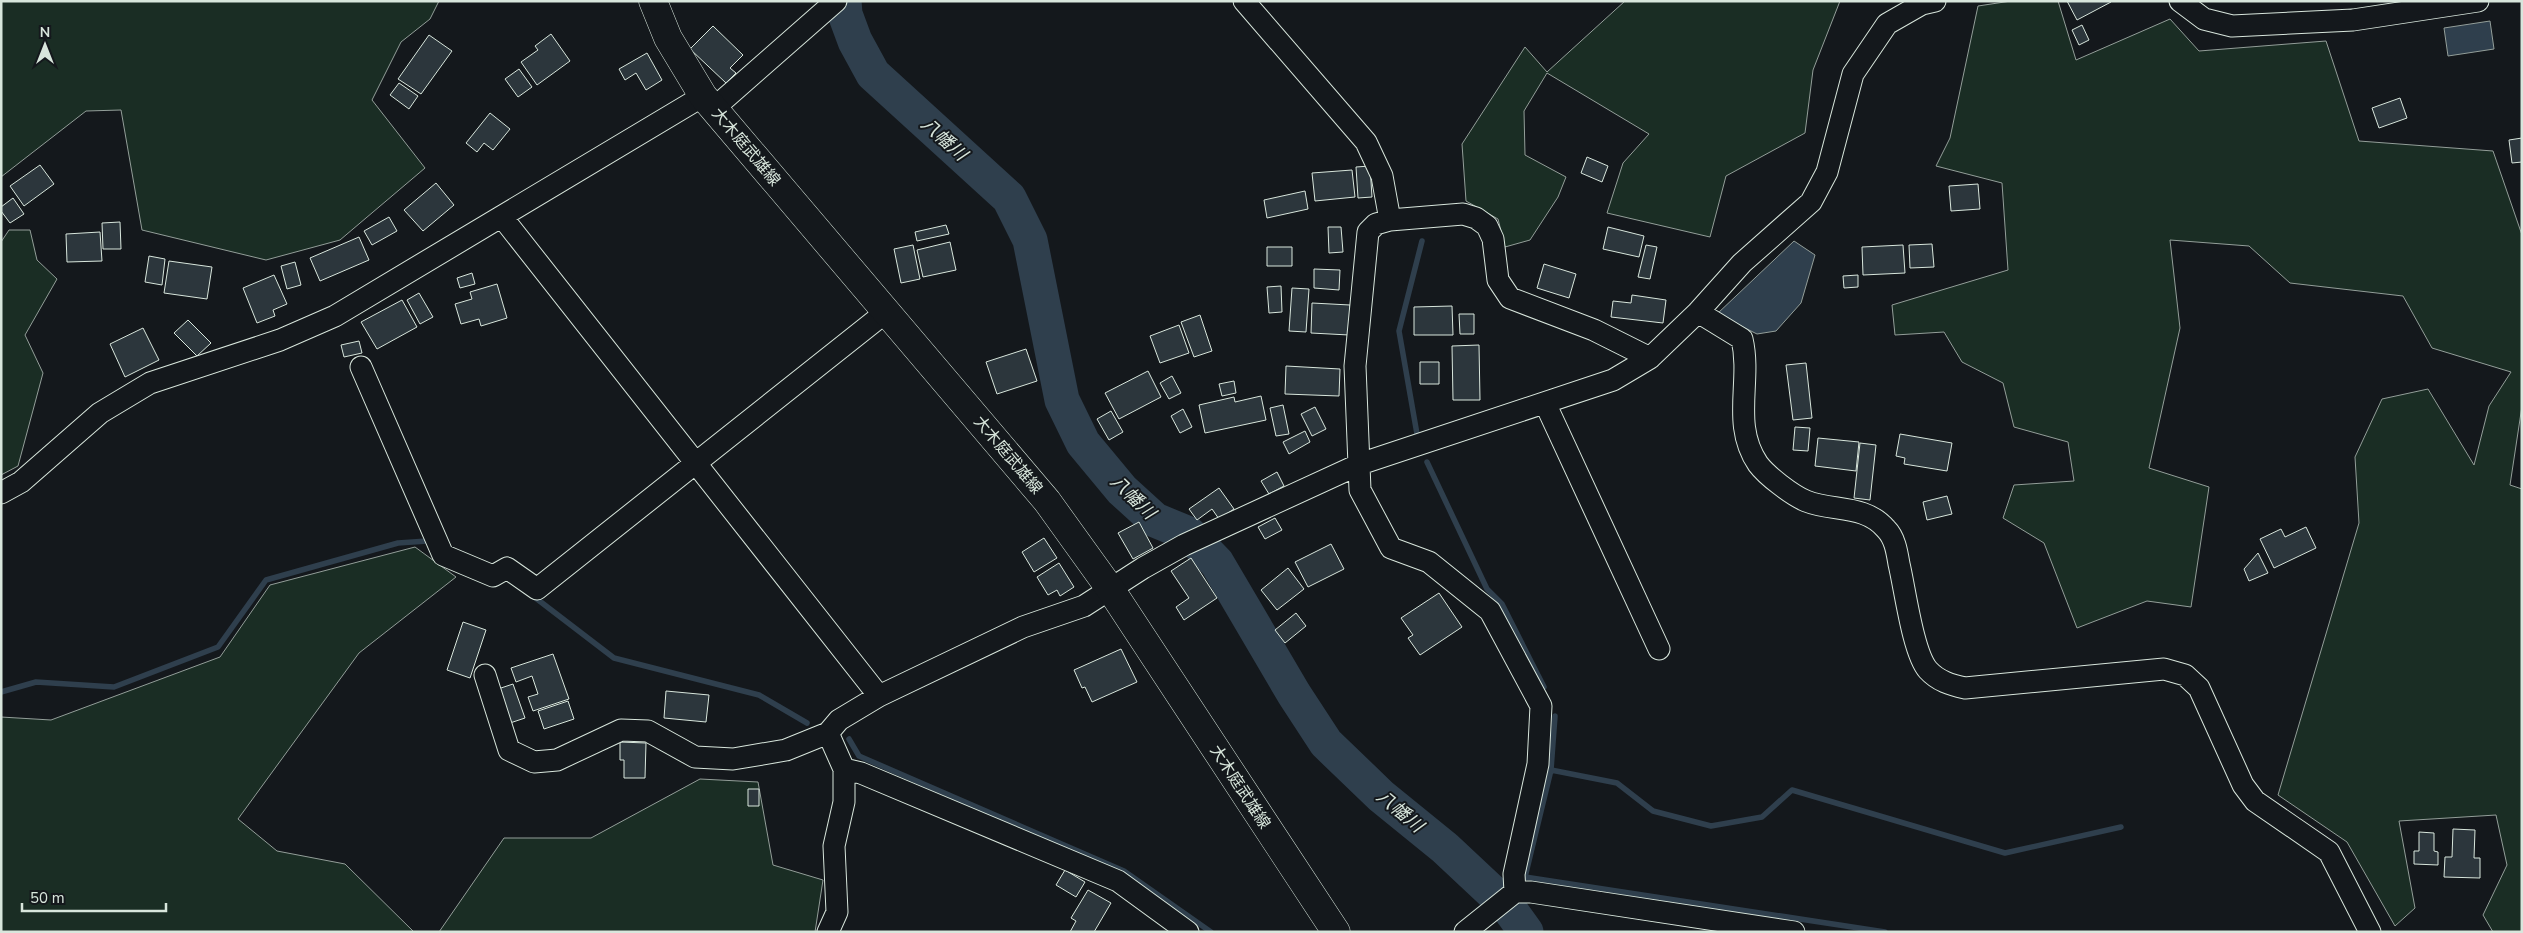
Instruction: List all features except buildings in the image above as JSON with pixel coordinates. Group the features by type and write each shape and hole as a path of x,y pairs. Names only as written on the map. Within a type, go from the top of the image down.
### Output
{"main road":[{"name":"大木庭武雄線","path":"653,1 668,38 708,102 1047,501 1112,590 1336,932"}],"street":[{"path":"1244,1 1366,142 1382,176 1390,220"},
{"path":"484,675 509,750 534,762 557,760 621,730 648,731 696,757 733,759 786,750 828,733 839,720 879,696 1023,627 1084,606 1112,590 1143,568 1184,545 1360,464 1613,380 1650,358 1698,312 1742,263 1811,202 1827,172 1853,74 1887,24 1922,4 1935,1"},
{"path":"2180,1 2204,19 2232,26 2353,20 2478,1"},
{"path":"1,492 21,482 100,413 150,383 280,340 335,316 502,217 708,102 834,3"},
{"path":"1515,892 1514,874 1538,764 1541,706 1490,611 1429,562 1391,548 1360,490 1355,366 1368,232 1376,224 1390,220 1463,214 1476,218 1487,226 1493,239 1498,280 1510,298 1594,330 1650,358"},
{"path":"502,217 879,696"},
{"path":"360,367 443,555 493,576 507,568 537,589 886,312"},
{"path":"1698,312 1742,339 1746,354 1743,415 1746,441 1759,466 1786,489 1807,501 1870,515 1887,530 1895,546 1918,650 1928,669 1946,683 1965,688 2164,669 2185,675 2199,688 2243,785 2255,801 2329,852 2370,932"},
{"path":"1545,403 1659,649"},
{"path":"828,733 844,769 844,802 834,846 838,912 828,932"},
{"path":"844,769 861,773 1118,881 1188,932"},
{"path":"1465,932 1515,892 1531,892 1794,932"}],"green space":[{"path":"1,1 439,1 430,19 401,42 372,100 425,168 340,240 266,260 142,230 121,110 86,111 1,177"},
{"path":"1625,1 1840,1 1813,70 1805,133 1726,176 1710,237 1607,213 1623,163 1649,134 1547,73 1524,111 1525,155 1566,177 1558,197 1530,240 1505,247 1498,219 1466,201 1462,144 1525,47 1547,72"},
{"path":"2011,1 2058,1 2076,60 2170,19 2199,51 2326,41 2359,141 2493,151 2522,235 2522,406 2510,485 2522,489 2522,932 2493,932 2483,915 2507,865 2496,815 2399,821 2415,908 2395,926 2347,842 2278,795 2359,523 2355,457 2382,399 2428,389 2474,465 2489,406 2511,372 2432,348 2403,296 2290,283 2249,246 2170,240 2180,328 2149,468 2209,487 2191,607 2147,601 2077,628 2044,543 2003,518 2014,485 2074,481 2068,442 2014,427 2003,383 1962,362 1944,332 1895,335 1892,305 2008,270 2002,183 1936,166 1950,138 1978,6"},
{"path":"9,230 30,230 37,260 57,279 25,335 43,373 18,466 1,475 1,242"},
{"path":"415,547 456,577 359,653 238,819 277,851 345,864 414,932 1,932 1,717 51,720 220,657 270,585"},
{"path":"700,779 758,782 773,865 823,880 815,932 439,932 504,838 591,838"}],"water":[{"path":"2490,21 2494,49 2448,56 2444,28"},
{"path":"1794,241 1815,255 1801,303 1776,331 1757,334 1717,314"}],"waterway":[{"name":"八幡川","path":"844,1 845,14 855,41 873,74 1009,198 1030,240 1062,400 1083,443 1122,490 1155,520 1189,534 1217,563 1294,694 1326,743 1381,796 1445,848 1508,907 1526,932"},
{"path":"1417,434 1399,331 1422,241"},
{"path":"1427,462 1487,589 1502,604 1544,687"},
{"path":"1,692 36,682 114,687 218,647 266,580 398,543 427,541"},
{"path":"533,596 614,658 759,695 807,723"},
{"path":"1555,716 1551,770 1525,877 1885,932"},
{"path":"849,739 859,756 1124,871 1211,932"},
{"path":"1551,770 1617,783 1653,811 1711,826 1762,817 1792,790 2005,853 2121,827"}]}
